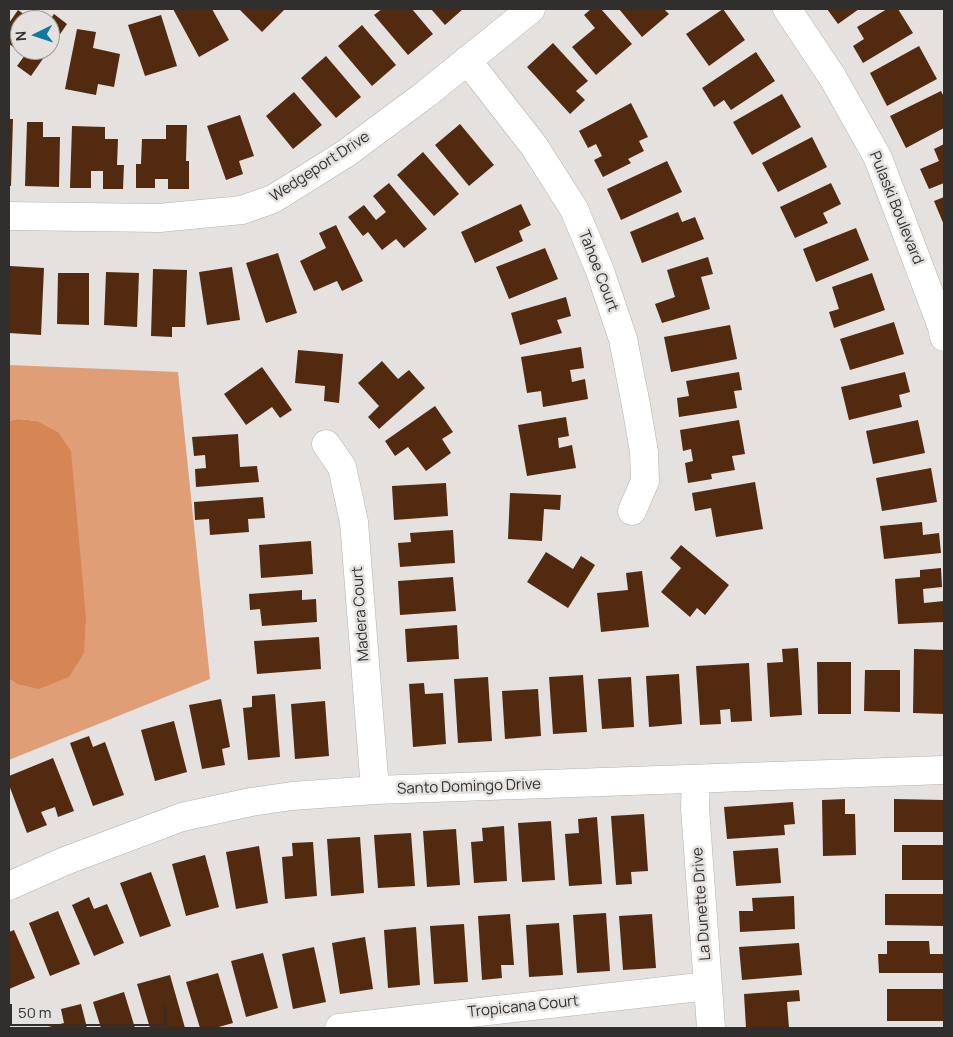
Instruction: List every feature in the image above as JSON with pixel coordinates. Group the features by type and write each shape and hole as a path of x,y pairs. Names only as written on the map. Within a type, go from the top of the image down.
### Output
{"street":[{"name":"Wedgeport Drive","path":"9,216 159,218 242,210 258,205 273,199 345,154 426,94 531,9"},
{"name":"Pulaski Boulevard","path":"786,9 833,78 878,158 943,330"},
{"name":"Tahoe Court","path":"468,60 534,146 574,209 600,271 623,338 644,452 645,481 632,512"},
{"name":"Madera Court","path":"326,444 342,467 354,522 375,790"},
{"name":"Santo Domingo Drive","path":"9,886 65,861 182,817 251,802 292,796 375,790 944,770"},
{"name":"La Dunette Drive","path":"696,779 696,808 711,1028"},
{"name":"Tropicana Court","path":"339,1028 708,986"}],"shaded area":[{"path":"9,365 178,372 210,679 9,760 9,679 17,684 58,432 38,421 18,419 9,421"},
{"path":"18,419 38,421 58,432 71,451 86,618 84,653 69,677 39,689 17,684 9,679 9,421"}],"building":[{"path":"173,9 212,9 229,40 199,57"},
{"path":"239,9 285,9 262,32"},
{"path":"382,9 412,9 433,34 408,55 374,15"},
{"path":"431,9 463,9 445,25"},
{"path":"591,9 601,9 632,44 596,75 572,47 595,28 584,15"},
{"path":"619,9 664,9 669,14 642,37"},
{"path":"723,9 745,40 709,66 686,34"},
{"path":"827,9 859,9 838,24"},
{"path":"887,9 898,9 913,33 863,63 853,46 864,39 857,27"},
{"path":"161,15 177,66 145,76 128,25"},
{"path":"60,19 67,24 60,34"},
{"path":"10,22 10,45 9,44"},
{"path":"362,25 396,65 372,86 338,46"},
{"path":"77,29 96,32 93,48 120,54 114,87 98,84 96,95 65,89"},
{"path":"553,43 588,81 576,91 585,100 570,114 527,67"},
{"path":"919,46 937,79 887,106 870,73"},
{"path":"756,52 775,81 731,110 724,100 714,107 702,88"},
{"path":"326,56 361,97 336,118 301,78"},
{"path":"21,60 42,60 31,76 17,66"},
{"path":"941,91 944,97 944,128 906,148 890,116"},
{"path":"294,92 322,125 293,149 266,116"},
{"path":"782,94 801,127 752,155 733,122"},
{"path":"631,103 648,137 639,141 644,151 628,159 631,163 603,177 594,160 602,156 596,144 588,148 579,131"},
{"path":"240,115 254,156 239,161 243,174 226,180 207,126"},
{"path":"9,119 13,119 11,186 9,186"},
{"path":"27,122 43,122 43,137 60,137 59,187 25,186"},
{"path":"460,124 494,165 469,186 435,145"},
{"path":"166,125 187,125 186,161 189,161 189,189 168,189 168,179 155,179 155,188 136,188 136,164 141,164 142,139 166,139"},
{"path":"72,126 105,127 105,139 118,139 117,165 124,165 123,189 103,189 103,171 91,171 91,188 70,188"},
{"path":"812,137 827,167 778,192 762,163"},
{"path":"944,144 944,183 929,189 920,169 939,161 934,149"},
{"path":"423,152 459,194 434,216 397,175"},
{"path":"667,161 682,192 621,220 607,189"},
{"path":"389,183 427,229 404,248 396,239 382,250 368,232 363,236 348,217 364,205 376,220 386,212 373,196"},
{"path":"831,183 841,204 823,213 828,223 795,238 780,207"},
{"path":"944,197 944,225 934,201"},
{"path":"521,204 531,225 519,231 523,241 475,263 461,232"},
{"path":"678,212 682,222 695,217 704,239 642,263 630,232"},
{"path":"336,225 363,281 342,291 337,281 314,291 300,261 326,248 319,233"},
{"path":"856,228 869,260 816,282 803,249"},
{"path":"545,248 558,279 509,299 496,267"},
{"path":"278,253 297,313 266,323 246,263"},
{"path":"708,257 713,274 701,277 710,309 662,323 655,304 675,297 667,270"},
{"path":"10,266 44,268 41,335 9,333"},
{"path":"232,267 240,320 207,325 199,272"},
{"path":"153,269 187,270 185,327 172,327 172,337 151,336"},
{"path":"106,272 139,273 137,327 104,325"},
{"path":"58,273 89,273 89,325 57,324"},
{"path":"872,273 885,310 834,328 829,312 839,309 832,287"},
{"path":"566,297 571,316 557,320 562,333 520,345 511,313"},
{"path":"894,322 904,354 850,370 840,339"},
{"path":"730,325 737,359 671,372 664,337"},
{"path":"581,347 584,368 570,370 572,382 585,379 588,399 543,407 541,391 527,393 521,357"},
{"path":"298,350 343,354 339,403 324,401 325,386 295,383"},
{"path":"382,361 398,379 409,370 425,388 379,429 368,417 379,406 358,383"},
{"path":"262,367 292,410 280,418 272,407 246,425 224,394"},
{"path":"739,372 742,390 734,391 737,408 679,417 677,398 689,396 686,381"},
{"path":"905,372 910,392 899,395 902,407 849,420 841,387"},
{"path":"435,406 453,432 442,439 451,453 426,471 408,447 395,456 385,441"},
{"path":"566,417 569,436 558,438 559,448 572,445 576,468 527,476 518,425"},
{"path":"739,420 745,454 732,456 735,470 711,474 712,479 688,483 685,463 693,461 691,449 683,451 680,430"},
{"path":"918,420 925,453 873,464 866,431"},
{"path":"238,434 240,467 257,466 259,482 196,487 195,469 206,468 205,455 194,456 192,437"},
{"path":"931,468 937,502 882,511 876,478"},
{"path":"755,482 763,529 716,537 711,508 695,511 692,493"},
{"path":"446,483 448,516 394,520 392,486"},
{"path":"510,493 561,495 560,510 544,509 542,541 508,539"},
{"path":"263,497 265,518 248,519 249,532 210,535 209,519 195,520 194,502"},
{"path":"922,522 923,535 939,533 941,553 884,559 880,526"},
{"path":"453,530 455,563 400,567 398,543 411,542 410,533"},
{"path":"311,541 313,574 261,578 259,545"},
{"path":"681,545 729,585 705,615 697,608 690,617 661,592 681,568 670,558"},
{"path":"546,552 573,569 581,556 595,565 568,608 527,582"},
{"path":"941,568 942,587 923,589 924,603 944,601 944,622 898,624 895,579 920,577 920,570"},
{"path":"642,571 649,627 601,632 597,593 628,590 626,573"},
{"path":"453,577 456,611 400,615 398,581"},
{"path":"302,590 302,600 316,599 317,622 262,626 260,609 250,610 249,594"},
{"path":"457,625 459,659 407,662 405,629"},
{"path":"319,637 321,669 257,674 254,641"},
{"path":"798,648 802,715 770,717 767,663 783,662 782,649"},
{"path":"914,649 944,650 944,714 913,713"},
{"path":"817,662 851,662 851,714 818,714"},
{"path":"749,663 752,721 731,722 730,709 720,710 721,724 700,725 696,666"},
{"path":"865,670 900,670 900,712 864,711"},
{"path":"679,674 682,724 649,727 646,676"},
{"path":"583,675 587,732 553,734 549,677"},
{"path":"488,677 492,741 458,743 454,679"},
{"path":"631,677 634,727 602,729 598,679"},
{"path":"424,683 425,694 443,693 446,744 413,747 409,684"},
{"path":"538,689 541,736 505,739 502,691"},
{"path":"275,694 280,757 248,760 243,708 252,707 252,696"},
{"path":"221,699 230,747 222,749 225,765 202,769 189,705"},
{"path":"325,701 329,756 295,759 291,704"},
{"path":"174,721 187,772 155,781 141,730"},
{"path":"89,736 93,747 105,742 124,795 93,806 70,743"},
{"path":"53,758 74,811 58,817 55,807 41,812 47,825 27,833 9,785 9,776"},
{"path":"845,799 845,814 855,814 856,855 823,856 822,800"},
{"path":"894,799 944,800 944,832 894,832"},
{"path":"793,802 795,824 784,825 785,835 727,839 724,807"},
{"path":"644,814 648,871 631,872 632,884 616,885 611,816"},
{"path":"597,817 602,884 569,886 565,834 579,833 578,819"},
{"path":"551,821 555,880 522,882 518,823"},
{"path":"504,826 507,881 474,883 471,842 483,841 482,828"},
{"path":"456,829 460,885 427,887 423,831"},
{"path":"411,833 415,886 378,888 374,835"},
{"path":"360,837 364,893 331,896 327,839"},
{"path":"313,842 317,896 285,899 282,857 293,856 292,843"},
{"path":"902,845 944,845 944,880 902,880"},
{"path":"259,846 268,903 236,909 226,852"},
{"path":"778,848 781,883 736,886 733,851"},
{"path":"205,855 219,907 186,916 172,864"},
{"path":"151,872 171,926 140,937 120,883"},
{"path":"885,894 944,894 944,926 885,925"},
{"path":"794,896 795,929 740,932 739,911 753,911 752,898"},
{"path":"89,897 94,909 107,904 124,943 94,956 72,905"},
{"path":"58,911 80,964 50,976 29,923"},
{"path":"606,913 610,971 577,973 573,915"},
{"path":"510,914 514,965 501,965 502,978 482,980 478,916"},
{"path":"652,914 656,968 623,970 619,916"},
{"path":"559,923 563,975 529,977 526,925"},
{"path":"464,924 468,982 434,984 430,926"},
{"path":"416,927 420,985 388,988 384,930"},
{"path":"14,930 35,978 9,989 9,932"},
{"path":"365,937 373,989 340,994 332,943"},
{"path":"887,941 929,941 930,954 944,954 944,973 879,973 878,954 887,954"},
{"path":"799,943 802,975 742,980 739,947"},
{"path":"314,947 326,1002 293,1009 282,954"},
{"path":"263,953 278,1008 246,1017 231,961"},
{"path":"218,973 233,1023 215,1028 200,1028 186,982"},
{"path":"170,975 185,1028 150,1028 137,984"},
{"path":"887,989 944,989 944,1021 887,1021"},
{"path":"799,990 800,1001 787,1002 789,1028 746,1028 744,994"},
{"path":"124,992 135,1028 101,1028 93,1002"},
{"path":"81,1004 87,1028 44,1028 64,1023 61,1009"}]}
